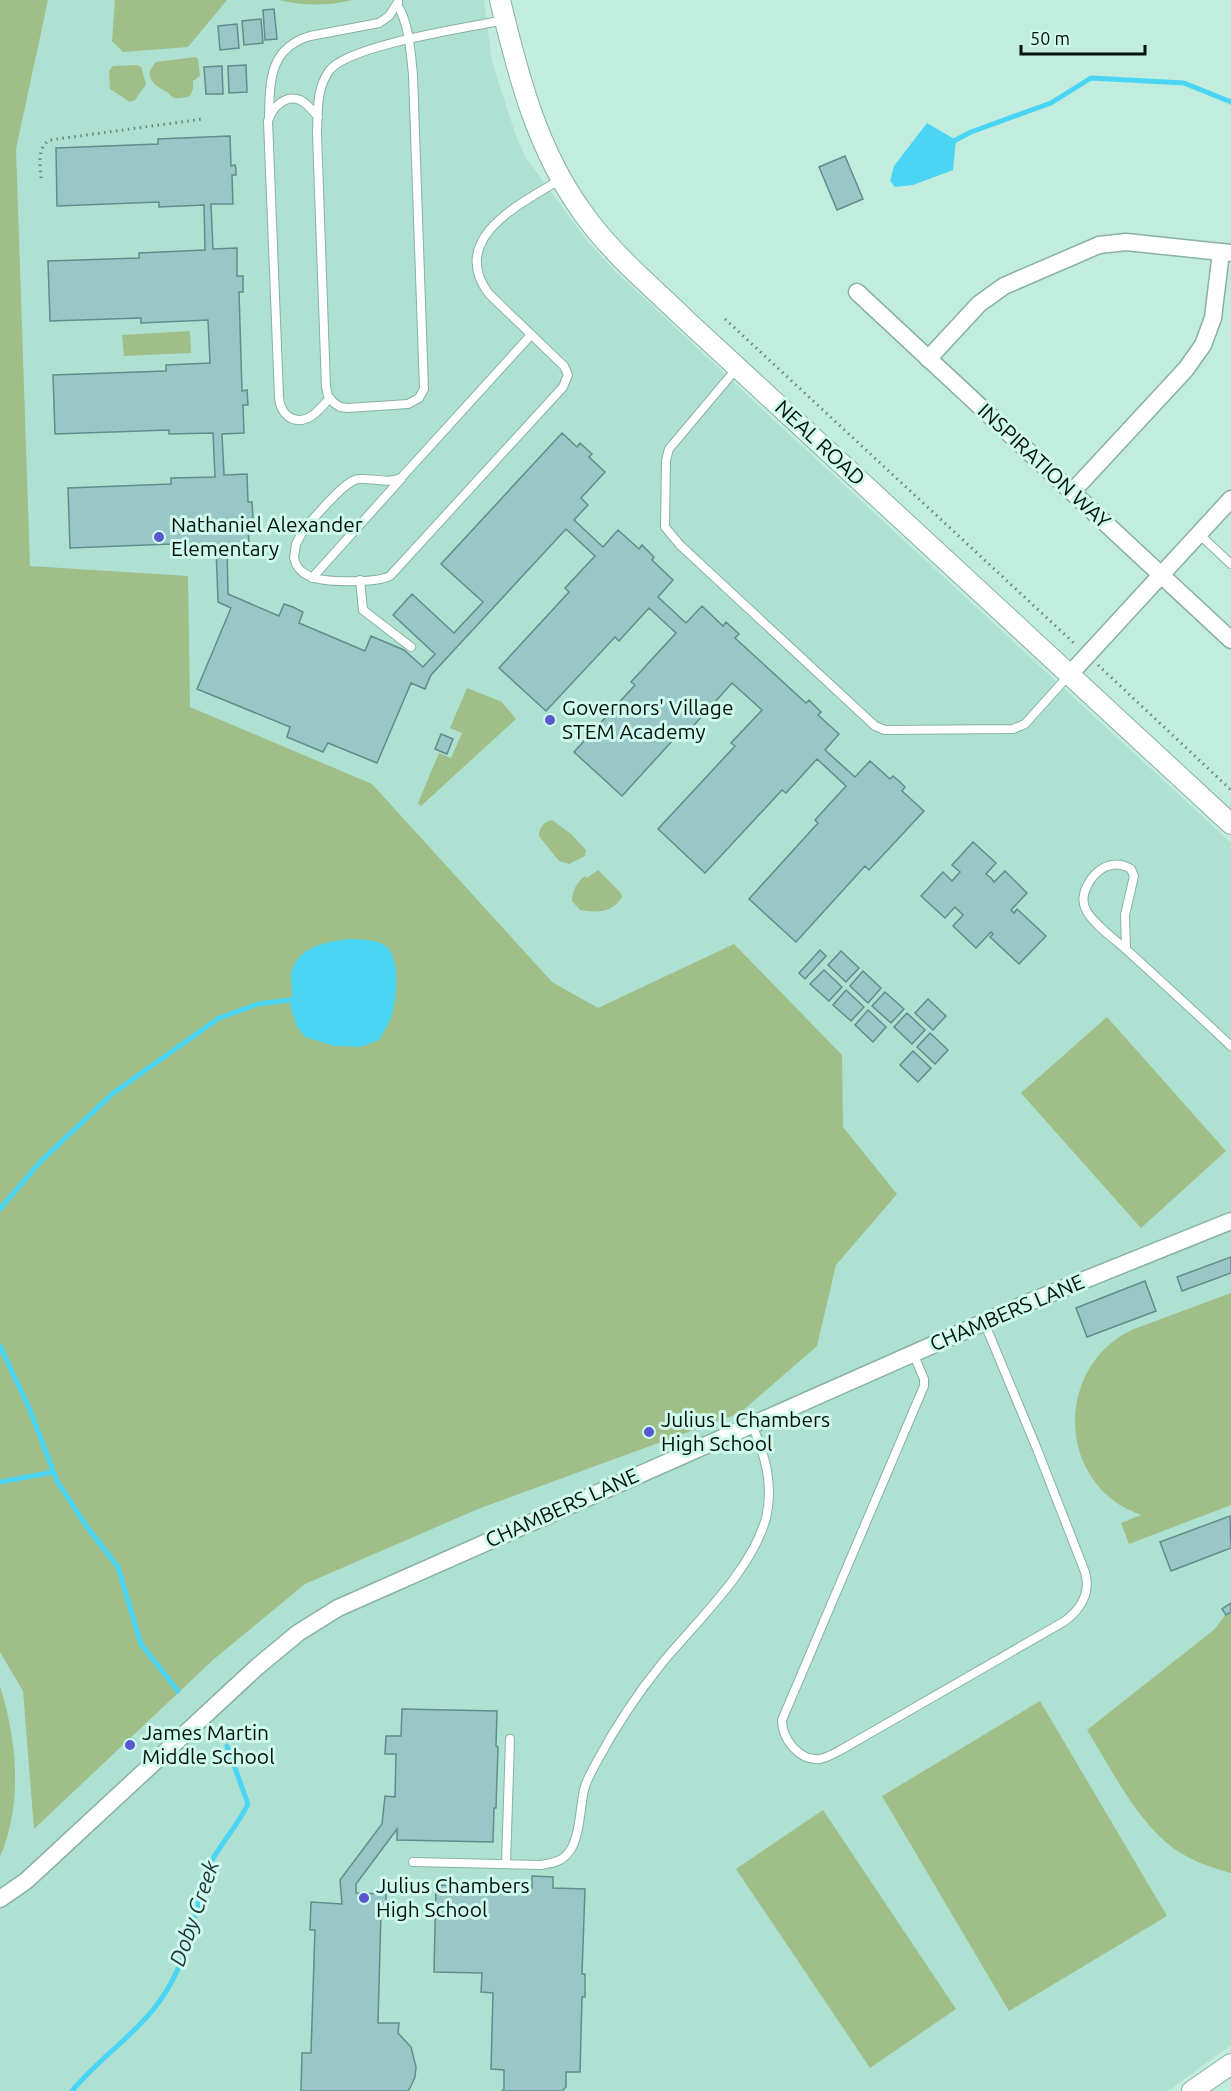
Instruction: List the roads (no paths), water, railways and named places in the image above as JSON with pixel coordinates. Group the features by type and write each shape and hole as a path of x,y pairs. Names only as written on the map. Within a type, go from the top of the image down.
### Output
{"street":[{"name":"NEAL ROAD","path":"500,0 530,108 546,151 583,213 610,245 1231,825"},
{"path":"928,359 979,304 1004,286 1099,245 1126,242 1226,252 1213,318 1203,345 1186,369 1072,492"},
{"name":"INSPIRATION WAY","path":"857,292 1231,640"},
{"path":"1070,674 1231,498"},
{"name":"CHAMBERS LANE","path":"0,1899 26,1881 284,1643 318,1620 369,1593 913,1353 1231,1221"},
{"path":"1192,2091 1231,2064"}],"lane":[{"path":"398,2 408,39 413,75 424,389 415,401 402,405 343,407 330,398 326,387 318,117 323,82 337,63 357,54 408,39 505,20"},
{"path":"330,398 316,413 302,419 294,419 286,415 279,403 268,121 272,71 288,48 301,39 379,23 389,16 398,2"},
{"path":"268,121 276,107 283,101 291,99 303,101 318,117"},
{"path":"408,472 401,478 388,482 358,478 347,484 304,529 296,544 294,558 300,571 312,578 322,580 384,579 395,572 563,387 568,375 567,370 483,286 478,272 478,255 485,236 497,220 561,178"},
{"path":"312,578 531,335"},
{"path":"738,367 669,449 666,460 665,527 680,545 875,726 885,730 1013,729 1025,724 1070,674"},
{"path":"1199,534 1231,564"},
{"path":"360,580 363,610 411,647"},
{"path":"1126,949 1125,915 1134,876 1131,869 1116,864 1107,866 1094,874 1088,884 1084,903 1090,915 1126,949 1231,1046"},
{"path":"913,1353 924,1379 924,1386 782,1720 783,1732 789,1744 801,1754 813,1759 825,1758 838,1751 1065,1621 1077,1611 1086,1592 1088,1581 1085,1572 984,1322"},
{"path":"413,1862 541,1865 560,1860 569,1852 574,1844 587,1782 621,1719 663,1662 711,1607 752,1551 766,1518 769,1492 766,1458 752,1425"},
{"path":"506,1864 510,1739"}],"water":[{"path":"927,123 956,140 953,170 913,185 895,187 890,181 894,166"},
{"path":"351,939 383,944 391,953 396,972 394,1003 389,1023 379,1040 361,1047 334,1046 305,1037 297,1027 290,1005 291,977 298,959 305,952 322,944"}],"waterway":[{"path":"952,142 971,132 1051,103 1091,78 1184,83 1231,102"},
{"path":"0,1209 41,1161 112,1094 219,1018 258,1004 297,999"},
{"name":"Doby Creek","path":"0,1346 30,1410 57,1481 87,1527 118,1567 141,1644 178,1691"},
{"path":"0,1482 53,1472"},
{"name":"Doby Creek","path":"72,2091 149,2014 163,1996 179,1967 197,1910 203,1878 213,1858 248,1804 227,1746"}],"place":[{"name":"Nathaniel Alexander Elementary","path":"159,537"},
{"name":"Governors' Village STEM Academy","path":"550,720"},
{"name":"Julius L Chambers High School","path":"649,1432"},
{"name":"James Martin Middle School","path":"130,1745"},
{"name":"Julius Chambers High School","path":"364,1898"}]}
